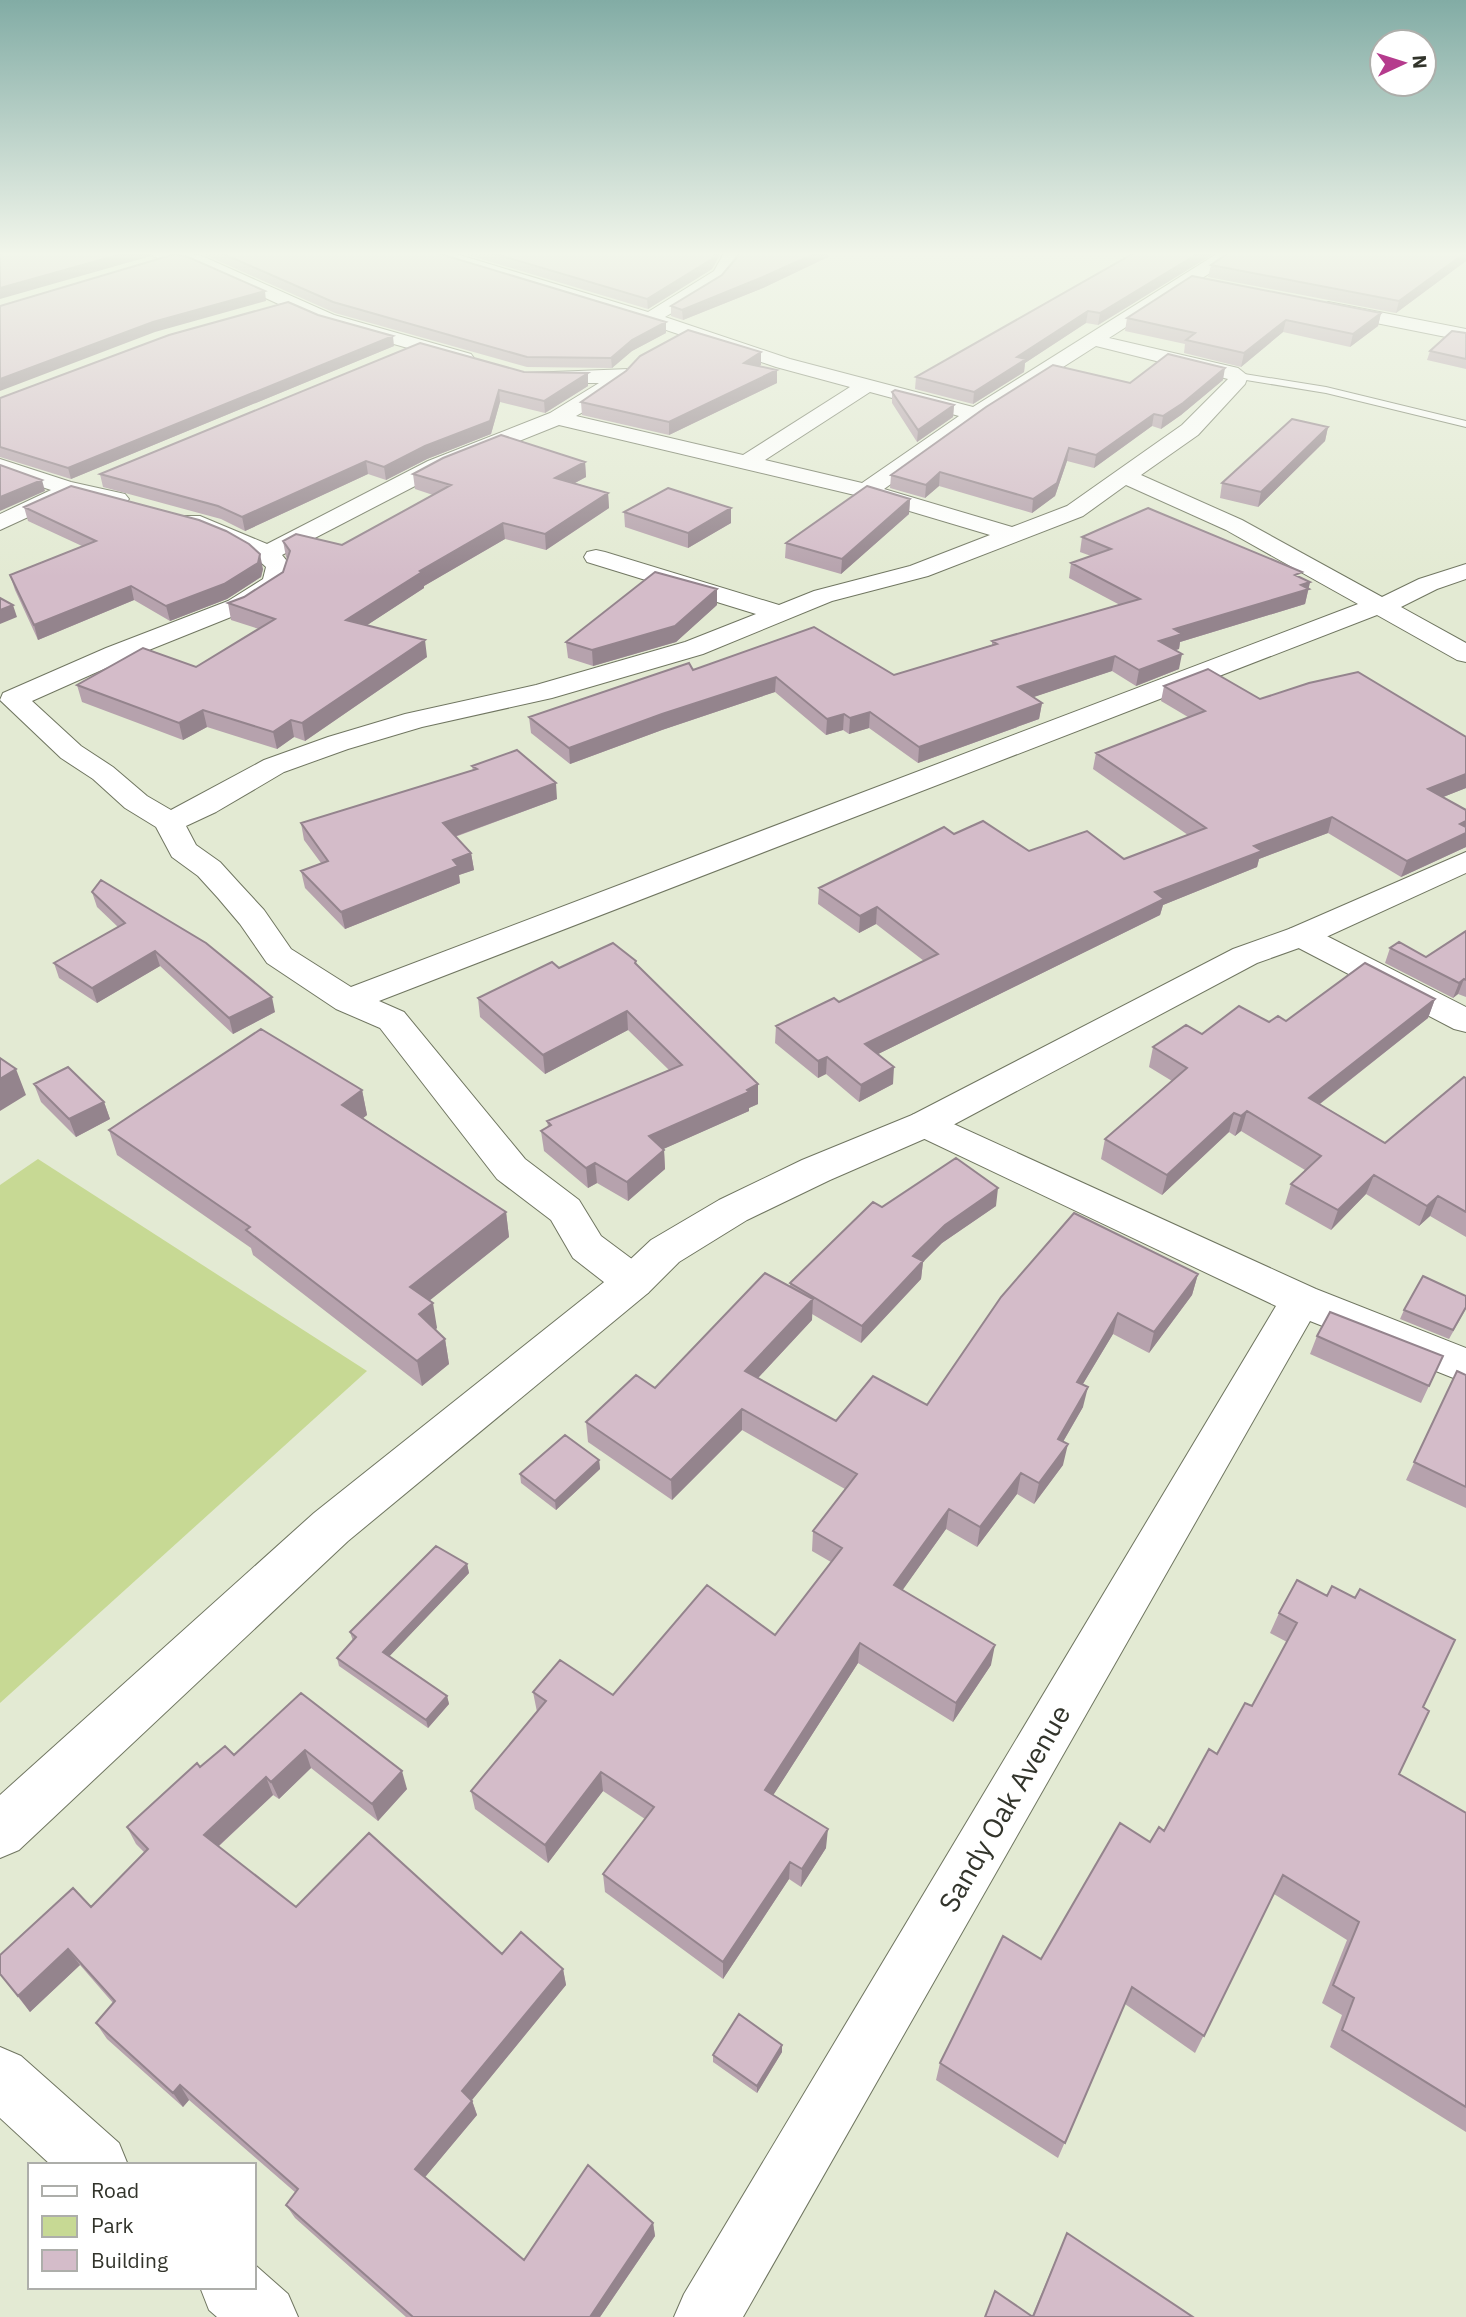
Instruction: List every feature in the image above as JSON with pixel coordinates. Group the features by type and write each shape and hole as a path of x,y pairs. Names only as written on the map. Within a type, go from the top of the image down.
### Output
{"street":[{"path":"268,553 436,466 557,418 585,402 636,361"},
{"path":"777,361 976,414"},
{"path":"866,491 976,414 1060,361"},
{"path":"169,822 205,806 274,766 338,743 415,720 542,692 669,655 823,596 919,571 1076,511 1190,430 1238,380 1238,376 1231,372 1184,361"},
{"path":"514,373 526,376 618,377"},
{"path":"747,463 869,384"},
{"path":"557,418 866,491 1014,535"},
{"path":"0,466 71,489 153,509 247,542 268,553 279,566 275,583 237,606 115,654 6,703 103,773 136,802 169,822 183,850 209,869 229,891 252,917 279,956 348,1001 392,1020 511,1169 565,1210 587,1247 633,1282"},
{"path":"0,523 110,473"},
{"path":"1124,476 1234,525 1466,654"},
{"path":"596,557 780,613"},
{"path":"348,1001 1379,605 1399,600 1428,584 1466,570"},
{"path":"0,1831 331,1527 633,1282 666,1251 733,1210 816,1170 925,1124 1245,956 1301,936 1466,860"},
{"path":"1301,936 1466,1021"},
{"path":"925,1124 1301,1300 1466,1366"},
{"name":"Sandy Oak Avenue","path":"707,2317 1301,1300"},
{"path":"0,2077 95,2163"},
{"path":"234,2289 265,2317"}],"lane":[{"path":"1238,376 1326,390 1466,424"}],"green space":[{"path":"38,1159 367,1371 0,1703 0,1185"}],"building":[{"path":"0,361 48,361 0,379"},
{"path":"99,361 331,361 68,468 0,447 0,398"},
{"path":"376,361 485,361 524,372 588,373 544,401 499,390 490,421 425,446 384,467 366,461 242,517 218,506 100,474"},
{"path":"635,361 747,361 744,363 777,370 669,422 581,402 626,371"},
{"path":"944,361 1023,361 974,392 916,377"},
{"path":"1159,361 1197,361 1225,368 1183,403 1163,416 1154,414 1096,455 1069,448 1057,483 1033,499 940,472 926,485 891,475 986,407 1053,365 1130,383"},
{"path":"895,390 954,405 918,430 892,392"},
{"path":"1292,419 1328,427 1261,492 1222,483"},
{"path":"501,435 585,462 555,478 608,493 545,534 503,523 420,571 422,572 346,620 425,640 302,723 291,720 273,732 203,710 179,723 77,685 143,648 196,667 275,619 228,603 244,597 283,572 290,551 283,541 296,534 342,545 451,485 413,474 443,458"},
{"path":"0,465 42,480 0,497"},
{"path":"71,486 199,520 226,531 249,544 260,554 258,563 224,584 166,606 131,586 34,625 10,575 96,541 24,507"},
{"path":"867,486 910,499 842,559 786,543"},
{"path":"668,488 731,508 688,533 624,512"},
{"path":"1148,508 1302,572 1295,575 1310,582 1301,585 1309,589 1174,629 1182,634 1159,641 1182,654 1139,670 1115,656 1018,687 1042,703 919,747 870,712 850,718 844,714 827,719 776,677 569,748 529,717 689,663 693,670 814,627 894,675 997,644 992,641 1140,599 1071,563 1111,549 1082,537"},
{"path":"655,572 717,589 675,626 592,650 566,642"},
{"path":"0,598 13,605 0,610"},
{"path":"1208,669 1260,699 1309,683 1358,672 1466,737 1466,774 1428,789 1466,810 1466,821 1460,824 1466,827 1466,833 1407,861 1332,817 1254,846 1262,851 1155,892 1164,899 865,1044 894,1067 861,1085 827,1057 818,1061 776,1026 834,998 839,1002 938,954 877,907 860,916 819,888 944,827 954,834 983,821 1029,851 1087,831 1124,859 1206,828 1096,753 1205,711 1164,686"},
{"path":"517,750 556,783 443,823 471,853 453,860 458,866 341,912 301,871 328,861 301,823 477,769 472,766"},
{"path":"101,880 206,943 272,997 229,1018 155,951 92,988 54,963 125,923 92,892"},
{"path":"1466,931 1466,980 1459,983 1390,948 1399,942 1426,957"},
{"path":"613,943 636,961 635,963 758,1084 747,1090 749,1092 649,1136 664,1150 627,1182 595,1163 586,1168 541,1131 551,1125 547,1121 682,1065 627,1011 543,1055 478,998 552,962 559,968"},
{"path":"1365,963 1435,999 1309,1098 1385,1143 1466,1078 1466,1212 1438,1196 1427,1206 1374,1175 1338,1210 1291,1184 1321,1156 1247,1111 1241,1116 1234,1113 1167,1175 1105,1139 1187,1068 1153,1047 1186,1025 1202,1034 1239,1006 1269,1022 1278,1016 1286,1021"},
{"path":"261,1029 362,1090 342,1105 506,1212 410,1287 433,1303 419,1314 445,1339 417,1361 246,1230 250,1227 109,1130"},
{"path":"0,1058 16,1069 0,1079"},
{"path":"68,1067 104,1102 69,1119 34,1084"},
{"path":"956,1158 998,1188 945,1225 913,1256 923,1261 862,1326 790,1283 873,1202 882,1207"},
{"path":"1074,1213 1198,1274 1154,1332 1118,1313 1077,1382 1088,1387 1058,1439 1068,1444 1039,1483 1021,1473 980,1527 949,1509 894,1585 995,1645 956,1703 860,1643 765,1790 828,1829 802,1869 790,1862 723,1962 603,1874 654,1807 601,1772 545,1845 471,1791 546,1701 533,1692 560,1660 613,1695 707,1585 775,1635 842,1548 813,1531 857,1474 742,1409 671,1480 586,1422 636,1375 655,1388 765,1273 813,1299 745,1371 836,1421 873,1376 927,1405 1001,1297"},
{"path":"1423,1276 1466,1296 1466,1307 1453,1330 1404,1310"},
{"path":"1330,1312 1443,1356 1429,1386 1317,1336"},
{"path":"1457,1371 1466,1375 1466,1487 1414,1462"},
{"path":"565,1435 599,1460 555,1501 520,1474"},
{"path":"436,1546 467,1564 383,1652 447,1696 426,1720 337,1658 356,1637 350,1632"},
{"path":"1297,1580 1327,1596 1332,1586 1355,1598 1360,1589 1455,1640 1423,1707 1429,1711 1399,1774 1466,1813 1466,2107 1342,2030 1354,1998 1333,1985 1359,1922 1283,1875 1204,2036 1132,1987 1065,2143 940,2063 1003,1936 1041,1959 1120,1823 1150,1842 1159,1827 1164,1831 1209,1749 1217,1754 1245,1703 1252,1706 1297,1623 1279,1613"},
{"path":"301,1693 402,1771 372,1804 305,1750 271,1782 266,1777 204,1835 296,1907 369,1833 502,1954 521,1932 563,1969 462,2091 472,2101 415,2169 524,2260 588,2165 653,2223 590,2317 413,2317 286,2205 298,2189 180,2085 173,2093 96,2023 115,2001 68,1949 18,1996 0,1974 0,1955 73,1888 91,1907 148,1849 127,1827 197,1763 200,1767 225,1746 234,1755"},
{"path":"739,2014 782,2045 757,2086 713,2055"},
{"path":"1067,2233 1193,2317 1033,2317"},
{"path":"995,2291 1033,2317 985,2317"}]}
